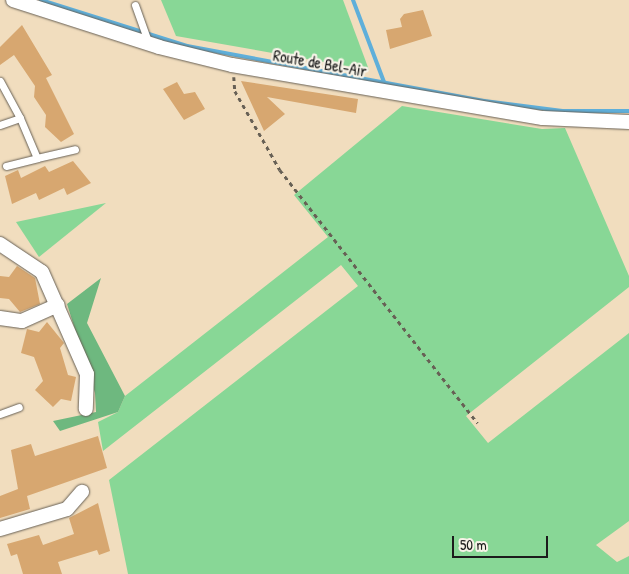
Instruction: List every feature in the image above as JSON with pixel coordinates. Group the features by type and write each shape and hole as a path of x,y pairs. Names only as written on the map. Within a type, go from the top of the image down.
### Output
{"street":[{"name":"Route de Bel-Air","path":"13,0 149,44 232,65 536,117 629,122"},
{"path":"0,244 42,272 87,374 86,409"},
{"path":"0,318 22,321 58,305"},
{"path":"0,529 67,509 82,492"}],"lane":[{"path":"135,5 149,44"},
{"path":"0,81 20,118 37,158"},
{"path":"0,125 20,118"},
{"path":"6,166 75,149"},
{"path":"0,414 19,407"}],"path":[{"path":"232,65 235,91 280,170 478,423"}],"green space":[{"path":"161,0 343,0 369,70 176,36"},
{"path":"402,106 542,129 565,128 629,276 629,287 466,416 488,443 629,333 629,521 596,545 617,562 629,556 629,574 128,574 109,480 358,286 341,265 103,451 98,422 118,412 125,396 328,237 294,195"},
{"path":"106,203 39,257 16,222"},
{"path":"101,278 87,323 125,396 118,412 60,431 53,421 96,412 95,393 67,304"}],"building":[{"path":"423,10 432,36 390,49 386,30 402,27 400,19 404,14"},
{"path":"22,25 52,75 46,78 74,134 61,142 45,127 46,115 34,97 35,86 14,55 0,65 0,47"},
{"path":"241,81 358,99 356,113 267,97 285,114 264,131"},
{"path":"177,82 184,94 195,92 205,109 184,120 163,89"},
{"path":"73,161 91,183 67,195 64,188 39,200 36,193 12,204 5,176 18,170 21,178 45,166 49,172"},
{"path":"17,266 35,278 40,304 20,312 9,299 0,298 0,276 9,277"},
{"path":"47,322 64,343 60,348 68,375 76,377 71,401 61,399 53,407 35,390 43,381 34,357 21,353 27,329 39,332"},
{"path":"98,436 107,468 27,496 30,509 0,518 0,496 18,489 11,450 31,444 35,456"},
{"path":"98,503 110,551 99,555 97,550 58,562 62,574 23,574 17,554 11,556 7,544 39,535 43,545 74,534 69,518"}],"waterway":[{"path":"41,0 187,46 484,101 562,111 629,111"},
{"path":"353,0 384,82"}]}
